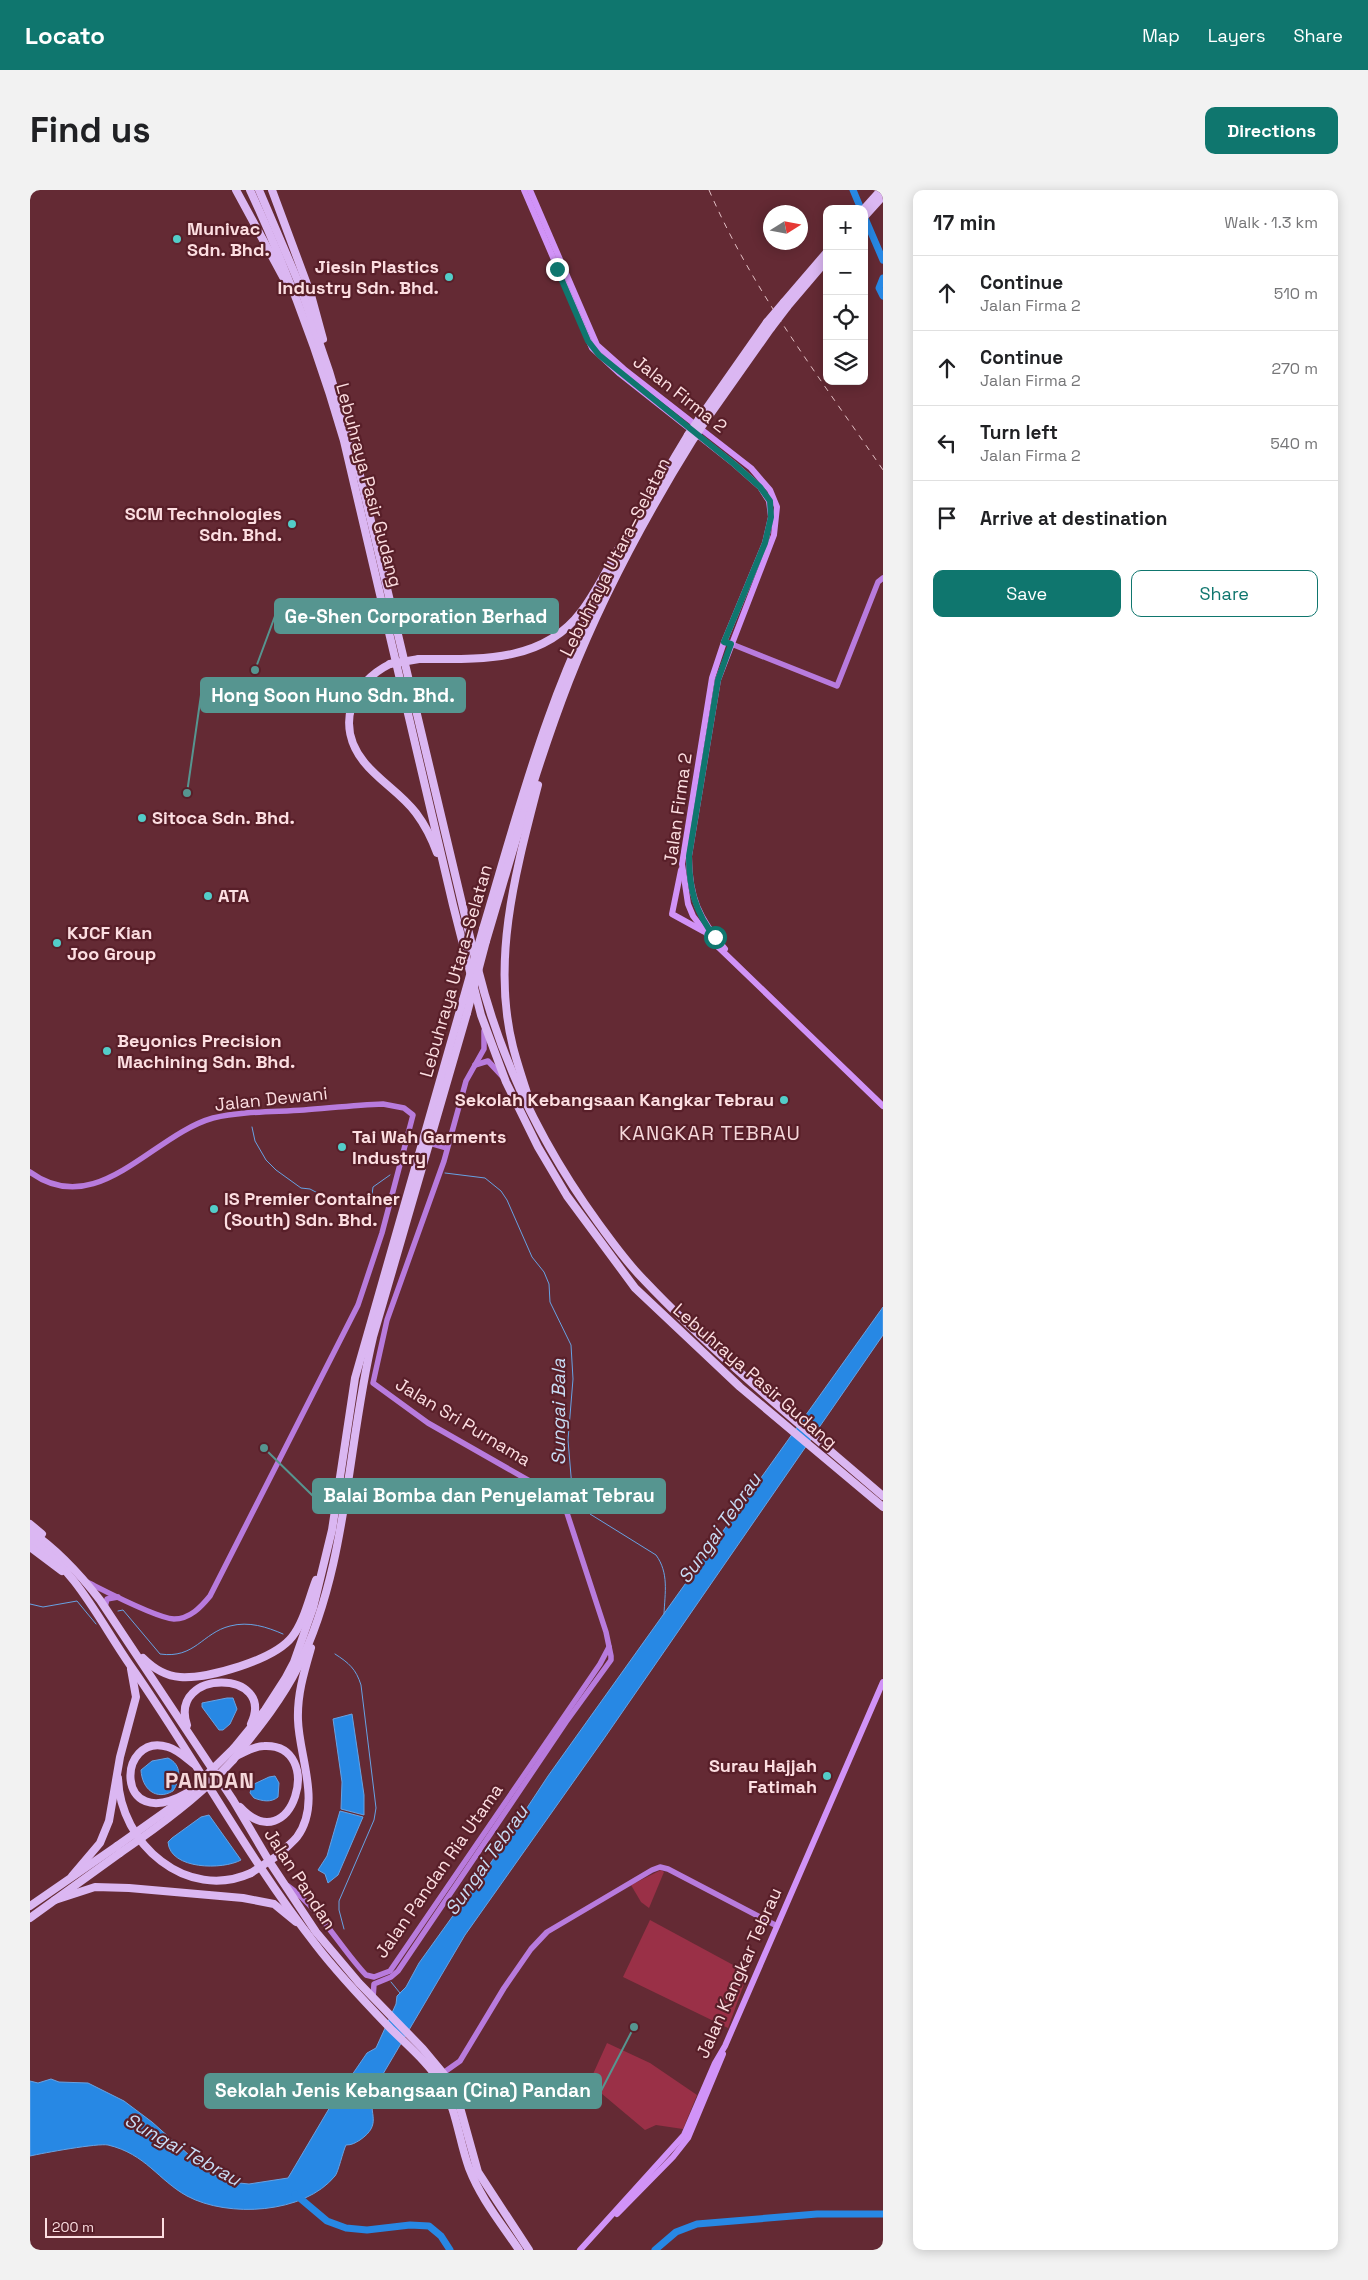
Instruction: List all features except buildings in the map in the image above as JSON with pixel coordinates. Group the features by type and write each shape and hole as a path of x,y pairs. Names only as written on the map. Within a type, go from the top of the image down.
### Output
{"highway":[{"path":"236,190 284,279 298,300"},
{"name":"Lebuhraya Pasir Gudang","path":"250,190 298,300 323,370 348,456 454,905 482,1014 506,1082 538,1147 567,1196 635,1288 740,1387 883,1507"},
{"name":"Lebuhraya Pasir Gudang","path":"259,190 300,286 329,371 362,479 483,988 510,1068 535,1122 574,1189 643,1280 724,1358 883,1496"},
{"path":"272,190 310,295 324,341 329,371"},
{"path":"868,208 881,190"},
{"path":"868,208 883,196"},
{"name":"Lebuhraya Utara–Selatan","path":"234,1754 275,1696 294,1662 313,1608 326,1558 355,1378 483,929 548,718 602,593 652,496 701,421 769,325 823,257"},
{"name":"Lebuhraya Utara–Selatan","path":"786,304 823,264"},
{"name":"Lebuhraya Utara–Selatan","path":"234,1754 264,1724 282,1697 299,1666 321,1610 341,1526 362,1384 373,1337 486,941 542,757 570,678 608,594 691,436"},
{"path":"454,905 437,851 424,825 407,802 364,762 351,735 349,725 351,707 357,691 371,675 390,664 419,659 506,656 535,647 556,635 580,613 645,502 652,496"},
{"path":"535,1122 513,1046 506,997 505,948 515,881 544,763 542,757"},
{"path":"30,1524 61,1550 83,1578"},
{"name":"Jalan Pandan","path":"30,1531 61,1555 83,1578 105,1607 190,1733 283,1883 324,1944 373,1998 414,2038 443,2073 458,2100 478,2172 528,2250"},
{"name":"Jalan Pandan","path":"30,1539 56,1560 75,1582 198,1767 258,1862 315,1944 442,2086 453,2113 466,2160 476,2184 488,2206 519,2250"},
{"path":"30,1547 75,1582"},
{"path":"128,1642 157,1670 178,1677 192,1677 260,1660 273,1653 292,1637 326,1558"},
{"path":"120,1756 118,1786 124,1812 131,1826 154,1855 176,1871 202,1880 237,1880 280,1854 297,1837 308,1804 309,1788 299,1730 298,1707 304,1671 321,1610"},
{"path":"72,1876 92,1854 109,1821 120,1756 136,1697 130,1664"},
{"path":"190,1733 185,1713 194,1693 211,1684 228,1682 239,1685 252,1700 254,1715 246,1735"},
{"path":"190,1791 164,1804 152,1804 143,1800 135,1792 130,1781 131,1767 136,1756 146,1748 166,1746 198,1767"},
{"path":"30,1918 169,1809 234,1754 256,1747 269,1746 282,1749 294,1763 298,1794 294,1805 285,1814 265,1821 252,1817 233,1800"},
{"path":"30,1906 72,1876 176,1814 202,1791 234,1754"},
{"path":"55,1900 77,1891 102,1887 257,1899 274,1904 282,1909 315,1944"}],"main road":[{"name":"Jalan Firma 2","path":"524,190 592,348 620,374 741,470 760,487 770,501 771,517 765,543 724,642 712,678 682,864 688,904 703,931 744,971"},
{"name":"Jalan Firma 2","path":"530,190 597,345 624,369 751,468 764,481 775,500 778,514 774,535 718,680 689,856 689,877 694,900 707,927 744,971"},
{"path":"682,864 672,914 703,931"},
{"path":"744,971 883,1106"},
{"name":"Jalan Kangkar Tebrau","path":"580,2250 606,2223 622,2202 684,2139 715,2063 725,2046 883,1682"}],"street":[{"path":"724,642 837,686 878,582 883,578"},
{"path":"433,1144 447,1148 466,1081 486,1044 482,1014"},
{"path":"473,1067 484,1061 492,1063 506,1082"},
{"name":"Jalan Dewani","path":"30,1172 39,1179 64,1186 94,1184 112,1178 176,1135 193,1126 216,1118 250,1112 383,1104 404,1108 413,1115 407,1138"},
{"path":"83,1578 122,1598 158,1614 175,1619 193,1613 210,1596 358,1305 382,1233 407,1138 418,1141"},
{"name":"Jalan Sri Purnama","path":"447,1148 387,1320 373,1383 428,1423 556,1496 566,1510 610,1646"},
{"path":"105,1607 105,1602 110,1597 122,1598"},
{"name":"Jalan Pandan Ria Utama","path":"283,1883 300,1895 366,1975 380,1978 388,1976 405,1955 566,1717 610,1646"},
{"path":"443,2073 460,2061 504,1988 531,1949 547,1932 652,1870 660,1867 668,1869 777,1926"},
{"name":"Jalan Pandan Ria Utama","path":"373,1998 372,1988 380,1978"}],"shaded area":[{"path":"661,1870 664,1872 649,1908 641,1902 631,1885"},
{"path":"650,1920 748,1973 728,2028 623,1977"},
{"path":"607,2043 650,2063 697,2095 683,2129 656,2125 645,2130 589,2083"}],"water":[{"path":"883,1307 883,1335 603,1740 465,1935 376,2088 372,2102 373,2124 371,2129 360,2140 346,2145 335,2176 321,2189 305,2198 285,2205 265,2209 223,2208 187,2196 142,2161 121,2149 108,2145 82,2147 30,2156 30,2081 38,2083 51,2079 59,2082 88,2083 124,2101 152,2122 207,2171 229,2182 249,2184 288,2178 330,2107 367,2053 376,2048 396,2004 397,1996 406,1987 419,1963 488,1867 548,1776"},
{"path":"233,1698 237,1709 230,1724 223,1730 219,1730 202,1707 202,1703"},
{"path":"352,1714 364,1795 364,1815 341,1809 342,1782 333,1719"},
{"path":"168,1758 178,1768 178,1782 173,1791 167,1794 156,1794 147,1788 141,1770 152,1761"},
{"path":"275,1776 279,1783 278,1797 266,1801 254,1798 250,1793 252,1785"},
{"path":"340,1811 363,1817 338,1875 328,1883 325,1874 318,1870 327,1856"},
{"path":"209,1815 241,1860 222,1865 198,1865 187,1863 171,1851 168,1842 172,1838 201,1817"}],"waterway":[{"path":"853,190 859,205"},
{"path":"868,225 883,260"},
{"path":"883,278 879,288 883,296"},
{"path":"252,1127 255,1141 266,1160 276,1170 301,1188 310,1189 333,1201 369,1200 373,1187 390,1175"},
{"name":"Sungai Bala","path":"445,1173 485,1178 501,1191 507,1200 532,1257 544,1272 549,1284 550,1302 571,1345 573,1379 568,1440 572,1488 579,1502 590,1514 656,1555 665,1576 664,1614"},
{"path":"30,1604 43,1607 77,1601 96,1624"},
{"path":"118,1611 123,1610 160,1654 172,1655 182,1653 220,1629 230,1626 244,1624 258,1626 283,1634"},
{"path":"335,1654 351,1667 361,1685 376,1808 374,1820 339,1901 339,1910 344,1929"},
{"path":"391,1982 400,1993"},
{"path":"295,2194 327,2221 346,2228 367,2230 410,2225 429,2226 441,2236 450,2250"},
{"path":"655,2250 676,2232 697,2224 817,2214 883,2214"}],"railway":[{"path":"709,190 746,264 767,299 883,470"}],"place":[{"name":"Munivac Sdn. Bhd.","path":"177,239"},
{"name":"Jiesin Plastics Industry Sdn. Bhd.","path":"449,277"},
{"name":"SCM Technologies Sdn. Bhd.","path":"292,524"},
{"name":"Ge-Shen Corporation Berhad","path":"255,670"},
{"name":"Hong Soon Huno Sdn. Bhd.","path":"187,793"},
{"name":"Sitoca Sdn. Bhd.","path":"142,818"},
{"name":"ATA","path":"208,896"},
{"name":"KJCF Kian Joo Group","path":"57,943"},
{"name":"Beyonics Precision Machining Sdn. Bhd.","path":"107,1051"},
{"name":"Sekolah Kebangsaan Kangkar Tebrau","path":"784,1100"},
{"name":"Tai Wah Garments Industry","path":"342,1147"},
{"name":"IS Premier Container (South) Sdn. Bhd.","path":"214,1209"},
{"name":"Balai Bomba dan Penyelamat Tebrau","path":"264,1448"},
{"name":"Surau Hajjah Fatimah","path":"827,1776"},
{"name":"Sekolah Jenis Kebangsaan (Cina) Pandan","path":"634,2027"}],"district":[{"name":"KANGKAR TEBRAU","path":"710,1133"},
{"name":"PANDAN","path":"210,1780"}],"route":[{"path":"557,269 592,348 620,374 734,464 760,487 770,501 771,517 765,543 724,642 731,644 718,680 689,856 689,877 694,900 707,927 715,937"}],"water label":[{"name":"Sungai Tebrau","path":"719,1528"},
{"name":"Sungai Tebrau","path":"486,1860"},
{"name":"Sungai Tebrau","path":"183,2149"}]}
